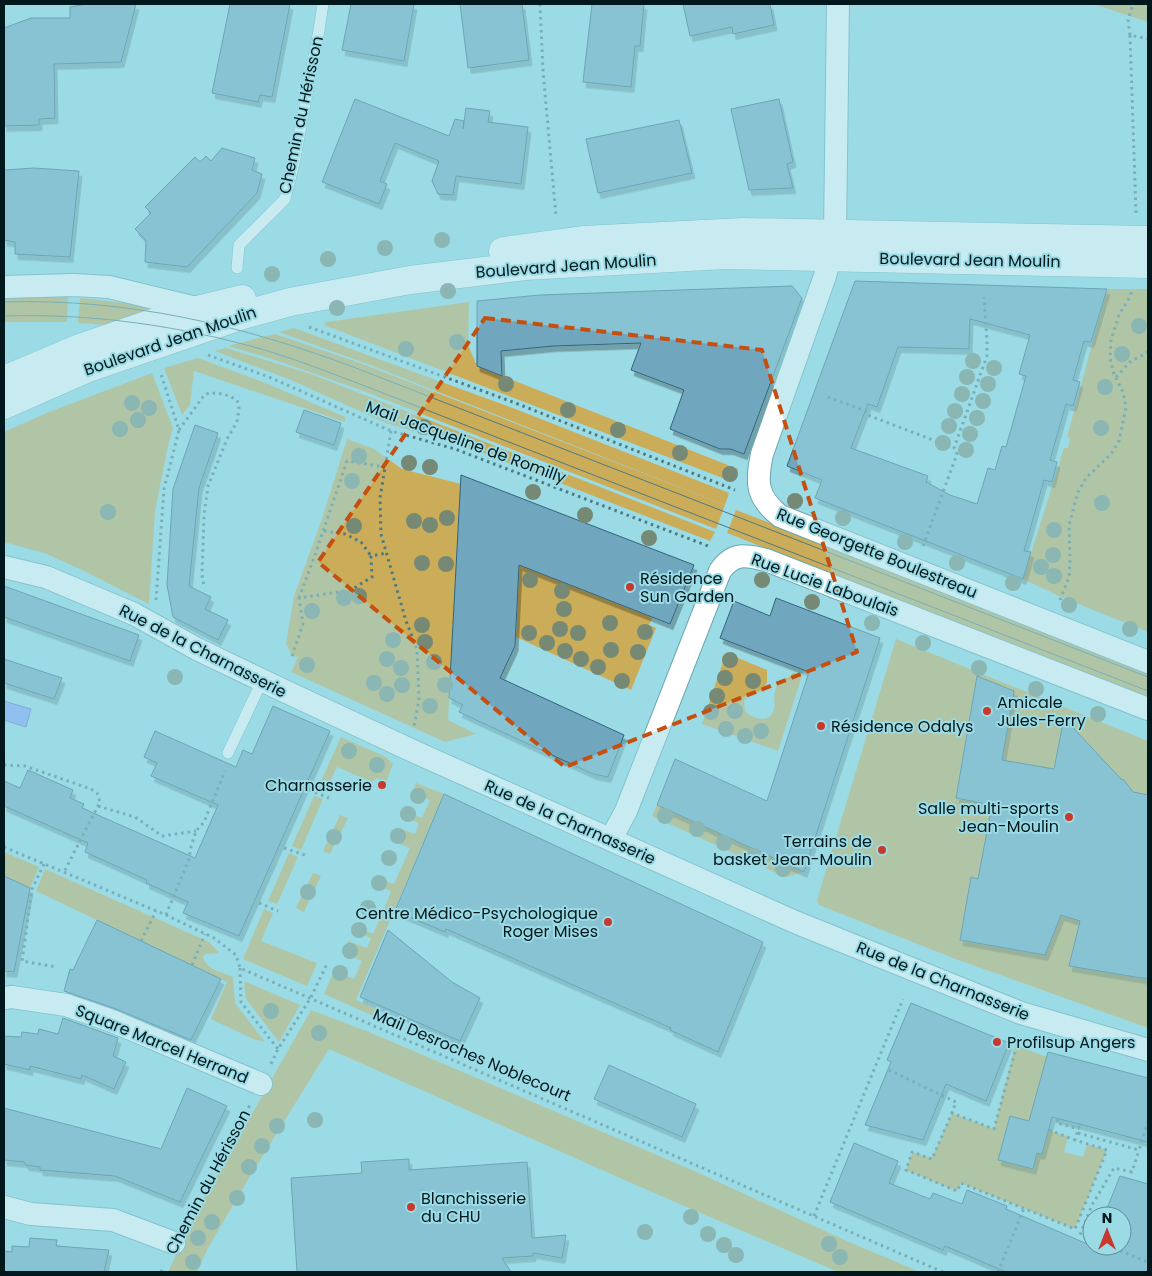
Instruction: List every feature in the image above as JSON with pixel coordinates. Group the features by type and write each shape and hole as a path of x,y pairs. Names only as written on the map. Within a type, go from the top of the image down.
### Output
{"main road":[{"name":"Boulevard Jean Moulin","path":"4,380 80,348 176,315 286,288 386,267 583,240 744,232 832,245"},
{"name":"Boulevard Jean Moulin","path":"4,405 88,368 243,315 290,302 410,280 525,266 726,255 832,245 1141,252"}],"street":[{"name":"Rue Georgette Boulestreau","path":"838,4 832,245 825,276 762,454 758,487 765,502 780,516 1148,662"},
{"path":"4,288 109,287 201,309"},
{"name":"Rue Lucie Laboulais","path":"611,839 626,811 720,571 728,562 738,556 745,555 766,560 1148,710"},
{"name":"Rue de la Charnasserie","path":"4,567 46,577 134,614 197,649 262,681 415,752 795,922 1021,1013 1148,1050"},
{"name":"Square Marcel Herrand","path":"4,998 12,997 66,1005 112,1021 261,1084"},
{"path":"4,1207 31,1214 113,1220 174,1243"}],"lane":[{"name":"Chemin du Hérisson","path":"237,268 239,245 285,199 296,153 323,4"},
{"path":"228,753 262,681"}],"path":[{"path":"540,4 543,71 556,217"},
{"path":"1060,600 1068,577 1070,561 1069,525 1078,492 1086,478 1112,454 1119,441 1126,407 1123,392 1116,378 1110,358 1112,340 1119,315 1131,296 1141,252 1128,20 1133,4"},
{"path":"1130,35 1148,39"},
{"path":"954,448 987,356 984,297"},
{"path":"301,324 518,404 736,490"},
{"path":"1116,378 1130,362 1148,352"},
{"name":"Mail Jacqueline de Romilly","path":"199,353 270,377 391,431 455,449 715,549"},
{"path":"159,367 179,430"},
{"path":"155,606 164,488 179,430 205,394 213,393 224,394 237,400 240,408 236,422 208,486 204,515 202,575 204,586"},
{"path":"828,397 868,412 870,416 954,448 957,454 923,546"},
{"path":"391,431 380,498 382,534 406,621 417,649 419,700 414,728"},
{"path":"292,656 303,624 298,598 324,531 347,461 385,467"},
{"path":"298,598 351,590 372,577 371,556 362,542 345,534 324,531"},
{"path":"371,556 387,553"},
{"path":"166,915 189,859 196,831 204,822 226,766 228,753"},
{"path":"4,765 25,766 91,789 98,794 100,802 64,872"},
{"path":"309,790 329,798"},
{"path":"98,806 135,817 162,836 196,831"},
{"path":"4,847 166,915 214,938 236,955 240,968 241,1002 278,1049"},
{"path":"284,848 305,855"},
{"path":"44,864 32,889 22,961 56,967"},
{"path":"259,903 278,911"},
{"path":"141,941 156,911"},
{"path":"192,965 205,934"},
{"name":"Chemin du Hérisson","path":"161,1272 174,1243 261,1084 278,1049 310,1000 328,962"},
{"name":"Mail Desroches Noblecourt","path":"240,968 310,1000 942,1272"},
{"path":"814,1216 903,1000"},
{"path":"952,1113 994,1129 1015,1052"},
{"path":"889,1070 956,1102 932,1159 912,1152 906,1170 957,1191 961,1182 1075,1228 1107,1150 1048,1130"},
{"path":"1058,1119 1057,1123 1080,1127 1075,1140"},
{"path":"1092,1206 1114,1168 1132,1172 1148,1122"},
{"path":"1077,1133 1139,1150"},
{"path":"998,1272 1024,1208"},
{"path":"1132,1256 1148,1262"}],"highlighted area":[{"path":"485,318 762,350 857,652 565,767 318,562"}],"shaded area":[{"path":"1093,4 1148,4 1148,22"},
{"path":"1107,289 1148,289 1148,632 1061,597 1023,579 1064,448 1068,448 1070,438 1067,437"},
{"path":"4,296 68,297 67,322 4,322"},
{"path":"80,298 159,307 107,325 78,323"},
{"path":"469,302 468,345 477,366 738,469 733,482 324,325 326,322"},
{"path":"294,328 518,410 729,493 725,505 370,365 279,332"},
{"path":"275,334 363,364 725,505 716,529 358,389 228,346"},
{"path":"226,348 311,374 715,532 710,541 462,445 386,423 291,380 215,351"},
{"path":"198,358 268,384 345,417 345,422 194,371 190,405 182,415 164,368"},
{"path":"152,373 173,428 155,511 149,604 44,553 4,542 4,432 49,412"},
{"path":"347,439 374,449 402,469 461,484 448,720 476,734 445,742 291,672 298,657 292,656 286,643 294,596 322,519"},
{"path":"736,510 1148,670 1148,697 727,533"},
{"path":"519,565 653,617 649,625 656,628 631,690 516,637"},
{"path":"896,639 1148,741 1148,1028 953,958 819,905 817,900"},
{"path":"726,653 767,670 767,682 763,691 747,697 744,701 745,711 756,718 764,719 771,716 775,704 775,690 780,681 790,677 793,673 802,676 778,751 702,724"},
{"path":"341,737 386,757 393,764 386,782 377,778 372,782 337,767 325,793 317,790"},
{"path":"416,783 444,794 356,1000 381,1011 378,1018 324,994 334,971 354,979 362,961 343,953 348,941 367,948 371,938 353,930 354,926 373,934 381,916 362,908 364,904 383,912 391,891 371,884 374,877 394,884 410,848 390,840 396,827 415,834 419,823 401,816 404,811 422,818 430,800 412,793"},
{"path":"314,796 323,799 301,850 292,846"},
{"path":"657,805 804,872 785,877 652,816"},
{"path":"340,815 348,818 330,854 323,851"},
{"path":"4,852 39,867 30,888 4,876"},
{"path":"289,853 298,857 277,904 268,901"},
{"path":"45,869 209,942 219,953 205,954 203,957 205,961 215,970 233,977 235,1003 265,1042 253,1039 211,1019 227,982 36,891"},
{"path":"313,873 321,876 304,912 296,908"},
{"path":"264,909 273,913 261,941 317,963 307,986 243,959"},
{"path":"244,981 300,1005 279,1042 246,999"},
{"path":"311,1010 369,1032 699,1173 849,1242 920,1272 838,1272 329,1049 249,1178 208,1248 197,1272 168,1272 200,1205"},
{"path":"1015,1045 1047,1057 1026,1135 1023,1120 1010,1116 998,1160 1033,1169 1037,1153 1042,1154 1049,1130 1068,1137 1064,1152 1083,1157 1087,1144 1107,1150 1084,1206 1082,1206 1082,1212 1075,1229 961,1183 957,1191 906,1170 912,1152 932,1158 952,1113 994,1129"}],"water":[{"path":"4,701 31,709 26,727 4,720"}],"building":[{"path":"87,4 136,4 121,62 54,64 55,118 39,119 39,125 4,126 4,28 31,18 70,18 70,7"},
{"path":"230,4 290,4 272,97 260,95 258,102 212,93"},
{"path":"351,4 414,4 404,61 342,50"},
{"path":"460,4 522,4 529,60 468,68"},
{"path":"592,4 644,4 640,46 635,46 631,87 583,82"},
{"path":"683,4 770,4 774,25 733,34 732,27 690,36"},
{"path":"355,99 449,136 455,119 464,121 463,129 466,108 490,111 488,122 528,127 521,184 456,176 453,195 438,194 432,181 439,161 395,143 380,181 387,184 379,204 322,182"},
{"path":"779,99 793,162 787,164 793,188 749,190 731,109"},
{"path":"679,120 692,173 598,193 586,139"},
{"path":"222,148 255,158 252,170 262,174 257,193 187,267 145,262 146,240 135,229 151,213 145,207 195,157 200,162 206,156 211,161"},
{"path":"34,168 79,171 70,257 15,254 15,242 4,240 4,170"},
{"path":"855,281 1107,289 1091,342 1084,341 1073,380 1080,382 1073,406 1066,404 1050,460 1057,462 1052,482 1044,480 1024,551 1031,552 1023,579 815,498 822,480 787,466","holes":["970,319 1030,335 1019,374 1026,376 1006,447 1002,446 995,470 988,468 977,504 950,495 926,482 928,476 851,448 868,404 877,407 898,347 969,349"]},
{"path":"792,286 802,298 744,454 730,449 720,449 670,429 684,390 631,370 641,343 553,346 501,351 502,376 477,366 477,301 540,295"},
{"path":"304,410 341,423 334,445 296,432"},
{"path":"195,425 218,433 199,488 189,586 211,597 205,609 228,620 218,640 173,617 167,585 173,489"},
{"name":"Résidence Sun Garden","path":"461,475 694,565 670,624 519,565 515,646 500,678 624,735 608,777 593,774 459,712 463,705 449,698"},
{"path":"4,586 139,635 130,661 4,617"},
{"name":"Résidence Odalys","path":"776,598 880,638 804,872 657,805 675,759 767,801 809,672 720,638 734,601 770,616"},
{"path":"4,659 62,678 54,699 4,683"},
{"name":"Salle multi-sports Jean-Moulin","path":"977,676 1014,691 1002,760 1054,769 1064,718 1124,780 1133,792 1148,795 1148,979 1069,966 1080,921 1061,915 1045,955 960,940 971,877 978,879 992,805 956,798"},
{"path":"273,706 330,731 239,936 183,913 188,902 146,883 147,880 85,852 88,843 4,806 4,781 20,788 28,770 73,790 70,798 84,804 82,808 195,858 218,805 151,776 157,763 144,757 155,731 236,767 243,750 252,754"},
{"name":"Centre Médico-Psychologique Roger Mises","path":"444,794 763,942 718,1052 670,1030 671,1028 446,929 445,932 395,911"},
{"path":"4,876 30,888 14,972 4,971"},
{"path":"97,920 221,979 191,1040 116,1009 64,991 70,969 73,970"},
{"path":"388,930 452,982 480,998 460,1041 360,997"},
{"path":"911,1003 1009,1043 986,1101 946,1084 923,1140 865,1125 891,1062 887,1060"},
{"path":"63,1018 118,1038 113,1056 126,1062 114,1089 82,1075 81,1079 30,1066 30,1070 4,1064 4,1036 21,1037 22,1032 38,1034 39,1029 58,1034"},
{"path":"1048,1052 1148,1078 1148,1142 1052,1117 1042,1154 1037,1153 1033,1169 998,1160 1010,1116 1029,1121"},
{"path":"609,1065 696,1104 682,1137 594,1099"},
{"path":"187,1088 227,1106 180,1202 115,1176 40,1170 40,1167 26,1165 24,1162 4,1160 4,1108 161,1149"},
{"path":"854,1143 898,1161 889,1183 930,1199 933,1193 962,1204 967,1190 1007,1206 1006,1209 1082,1242 1082,1256 1132,1256 1132,1206 1108,1206 1120,1176 1148,1184 1148,1272 1006,1272 945,1246 943,1250 830,1202"},
{"name":"Blanchisserie du CHU","path":"409,1159 409,1170 527,1162 532,1238 566,1235 562,1258 533,1253 533,1256 502,1258 511,1272 297,1272 291,1178 362,1173 361,1162"},
{"path":"30,1238 57,1240 56,1246 109,1250 104,1272 4,1272 4,1251 12,1252 12,1246 29,1247"}],"tram line":[{"path":"4,302 50,302 95,305 183,317 227,327 313,353 356,368 1148,677"},
{"path":"4,316 71,317 137,323 236,342 280,355 365,386 1148,691"}],"place":[{"name":"Résidence Sun Garden","path":"630,587"},
{"name":"Amicale Jules-Ferry","path":"987,711"},
{"name":"Résidence Odalys","path":"821,726"},
{"name":"Charnasserie","path":"382,785"},
{"name":"Salle multi-sports Jean-Moulin","path":"1069,817"},
{"name":"Terrains de basket Jean-Moulin","path":"882,850"},
{"name":"Centre Médico-Psychologique Roger Mises","path":"608,922"},
{"name":"Profilsup Angers","path":"997,1042"},
{"name":"Blanchisserie du CHU","path":"411,1207"}]}
